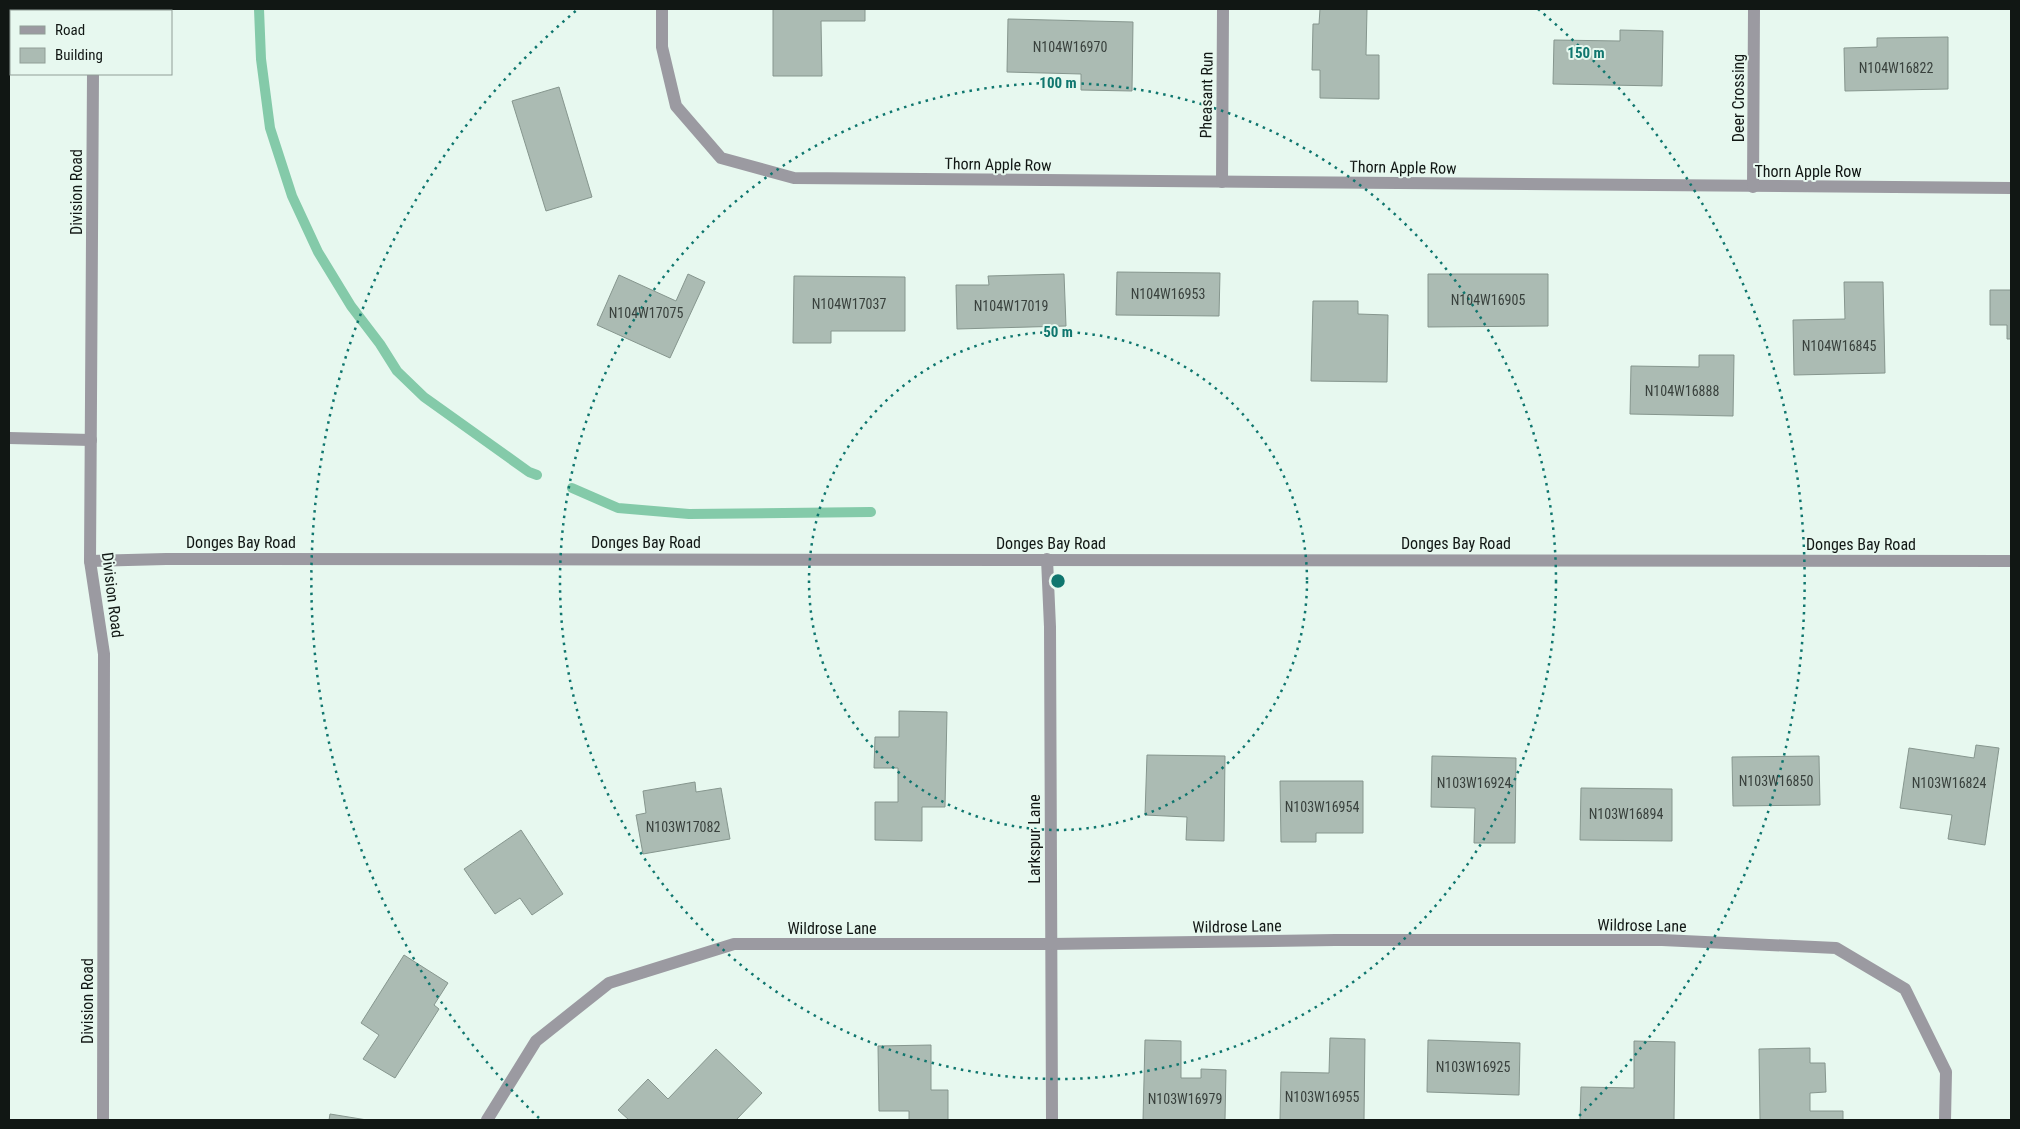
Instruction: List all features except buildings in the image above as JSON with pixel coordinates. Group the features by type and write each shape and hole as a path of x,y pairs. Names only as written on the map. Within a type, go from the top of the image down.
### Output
{"street":[{"name":"Thorn Apple Row","path":"662,9 662,47 676,106 721,158 794,178 2011,188"},
{"name":"Pheasant Run","path":"1222,182 1223,9"},
{"name":"Deer Crossing","path":"1753,187 1754,9"},
{"name":"Division Road","path":"92,75 90,561 104,654 103,1120"},
{"path":"9,438 91,440"},
{"name":"Donges Bay Road","path":"90,561 166,559 2011,561"},
{"name":"Larkspur Lane","path":"1047,559 1050,627 1052,1120"},
{"name":"Wildrose Lane","path":"487,1120 536,1041 609,982 734,944 1050,944 1335,940 1662,940 1836,948 1905,989 1946,1072 1945,1120"}],"waterway":[{"path":"259,9 261,59 270,128 292,196 318,252 351,306 380,344 397,371 424,397 529,472 537,475"},
{"path":"572,488 618,508 689,514 871,512"}]}
